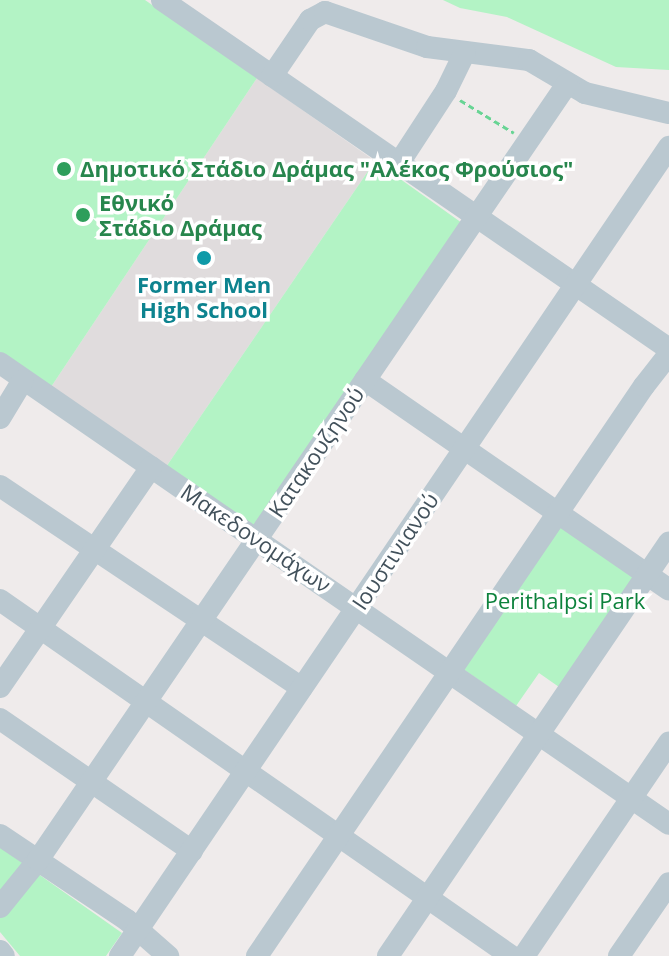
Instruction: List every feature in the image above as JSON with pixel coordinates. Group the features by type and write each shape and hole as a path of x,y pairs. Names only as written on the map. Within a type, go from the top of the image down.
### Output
{"street":[{"path":"162,0 669,351 257,956"},
{"path":"272,76 310,20 323,12 407,42 529,60 567,84 604,99 669,113"},
{"path":"399,163 446,91 465,52"},
{"name":"Κατακουζηνού","path":"0,907 38,860 567,84"},
{"name":"Ιουστινιανού","path":"120,956 669,147"},
{"name":"Μακεδονομάχων","path":"0,363 669,824"},
{"path":"0,418 23,380"},
{"path":"365,380 669,590"},
{"path":"0,687 151,467"},
{"path":"0,486 302,688"},
{"path":"388,956 669,543"},
{"path":"0,600 511,956"},
{"path":"0,719 192,851"},
{"path":"524,956 669,743"},
{"path":"0,835 138,929 168,956"},
{"path":"619,956 669,883"},
{"path":"0,951 4,956"}],"path":[{"path":"446,91 528,141"}],"shaded area":[{"path":"257,78 375,161 166,467 51,387"}],"green space":[{"name":"Εθνικό Στάδιο Δράμας","path":"0,0 145,0 257,78 51,387 0,352"},
{"path":"443,0 669,0 669,70 616,67 507,17 460,8"},
{"path":"375,161 462,223 254,526 166,467"},
{"name":"Perithalpsi Park","path":"561,526 636,578 559,687 539,673 516,706 463,669"},
{"path":"0,847 122,933 106,956 20,956 0,932"}],"place":[{"name":"Δημοτικό Στάδιο Δράμας \"Αλέκος Φρούσιος\"","path":"64,169"},
{"name":"Εθνικό Στάδιο Δράμας","path":"83,215"},
{"name":"Former Men High School","path":"204,258"}]}
